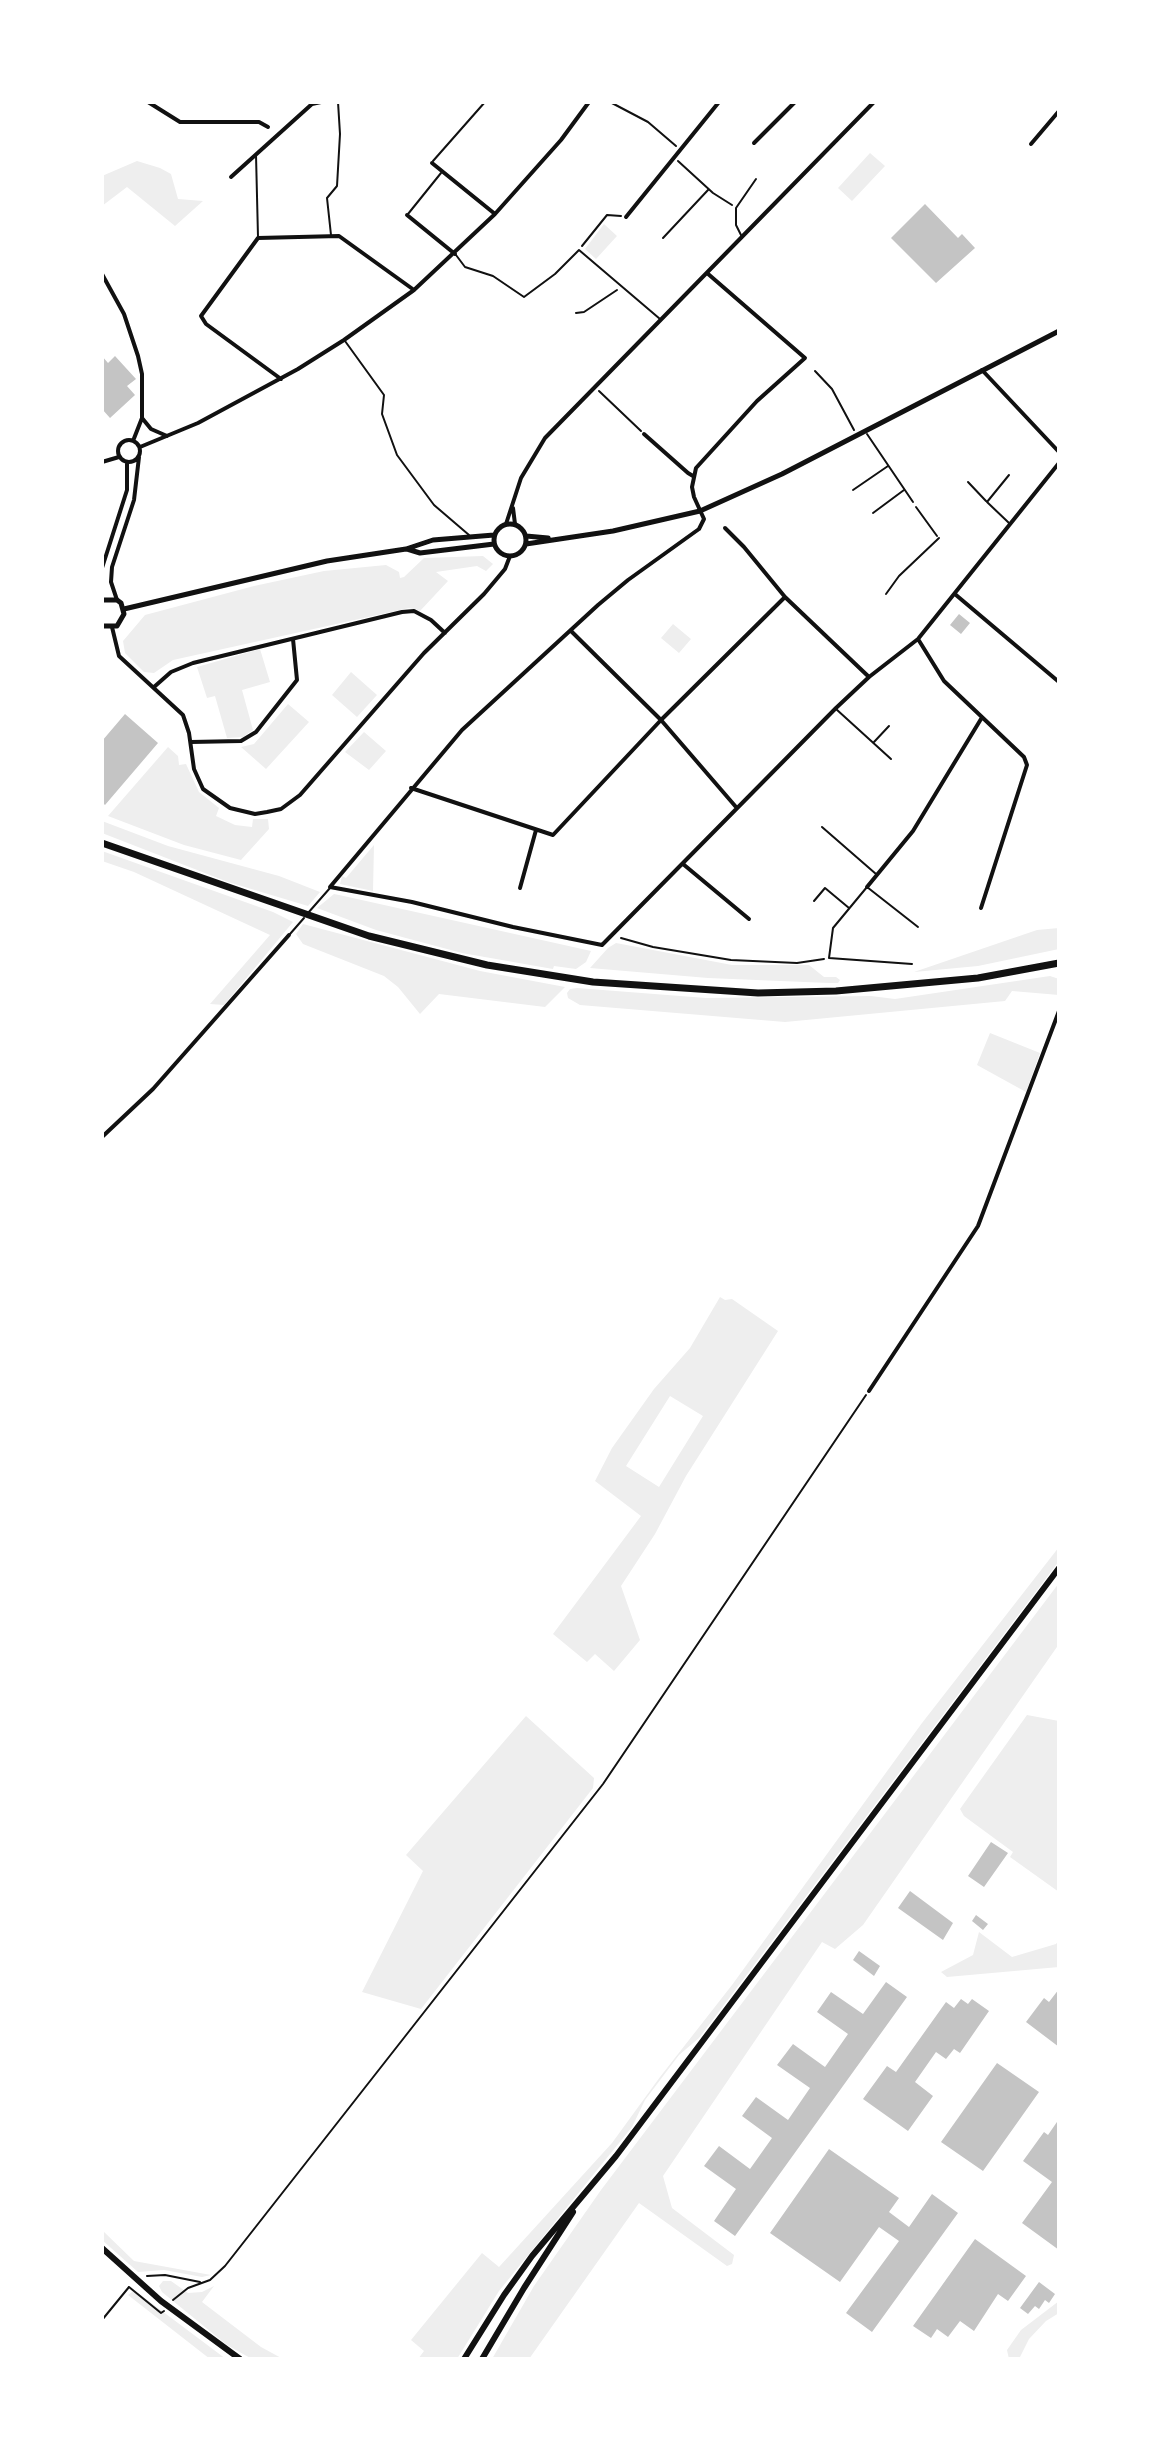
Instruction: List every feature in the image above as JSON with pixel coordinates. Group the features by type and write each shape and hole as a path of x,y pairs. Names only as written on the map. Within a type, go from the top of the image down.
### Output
{"main road":[{"path":"102,843 324,922 451,957 593,982 758,993 836,991 937,983 1059,963"},
{"path":"464,2359 523,2269 587,2193 1059,1568"},
{"path":"482,2359 524,2288 587,2193"},
{"path":"102,2248 187,2322 240,2359"}],"street":[{"path":"148,102 180,122 259,122 268,127"},
{"path":"231,177 312,104 321,102"},
{"path":"140,447 198,423 281,379 344,340 414,290 495,214 561,140 589,102"},
{"path":"626,217 719,102"},
{"path":"754,143 795,102"},
{"path":"506,524 521,478 535,452 555,427 874,102"},
{"path":"1031,144 1059,111"},
{"path":"432,163 495,214"},
{"path":"407,215 455,254"},
{"path":"281,379 206,324 201,316 258,238 339,236 414,290"},
{"path":"707,273 805,358 757,401 696,468 693,476 694,497 704,519 699,529 628,580 462,730 330,887 412,902 602,945 836,708 869,677 918,639 1059,463"},
{"path":"102,274 124,314 142,374 142,418 133,441"},
{"path":"526,544 613,531 700,511 782,474 1059,331"},
{"path":"982,370 1059,452"},
{"path":"142,418 151,429 167,436"},
{"path":"644,434 693,476"},
{"path":"133,441 140,447"},
{"path":"133,441 122,443 118,449 119,456 127,462 139,457"},
{"path":"102,626 112,627 121,623 124,609 117,600 111,582 112,567 134,500 140,447"},
{"path":"102,462 119,456"},
{"path":"102,568 127,490 127,462"},
{"path":"513,506 515,524"},
{"path":"506,524 515,524 522,528 526,544 518,554 502,554 494,544 494,535 506,524"},
{"path":"725,528 785,597 869,677"},
{"path":"124,609 327,561 406,549 433,540 494,535"},
{"path":"526,536 553,539"},
{"path":"406,549 420,553 494,544"},
{"path":"112,627 119,656 183,715 191,742 194,769 203,789 219,802 255,814 281,809 300,795 500,575 510,556"},
{"path":"956,595 1059,682"},
{"path":"411,788 553,835 661,720 785,597"},
{"path":"102,600 117,600"},
{"path":"154,687 179,668 414,611 445,633"},
{"path":"570,631 661,720 736,807"},
{"path":"191,742 241,741 256,732 297,680 293,639"},
{"path":"918,639 944,681 1024,757 1027,765 981,908"},
{"path":"867,887 913,831 981,719"},
{"path":"520,888 536,830"},
{"path":"683,864 749,919"},
{"path":"102,1137 153,1089 289,935"},
{"path":"869,1391 978,1226 1059,1011"}],"lane":[{"path":"331,235 327,198 337,186 338,102"},
{"path":"432,163 485,102"},
{"path":"256,154 258,238"},
{"path":"407,215 442,171"},
{"path":"742,236 736,225 736,208 756,179"},
{"path":"455,254 465,267 493,276 524,297 555,274 579,250 661,320"},
{"path":"344,340 384,395 382,414 397,455 434,505 472,537"},
{"path":"864,430 913,502"},
{"path":"853,490 889,465"},
{"path":"987,502 1009,475"},
{"path":"968,482 1010,524"},
{"path":"873,513 905,489"},
{"path":"836,708 891,759"},
{"path":"873,743 889,726"},
{"path":"822,827 877,874"},
{"path":"289,935 330,887"},
{"path":"912,964 829,958 833,928 867,887 918,927"},
{"path":"814,901 825,888 850,908"}],"path":[{"path":"610,102 648,122 680,149"},
{"path":"673,157 736,208"},
{"path":"663,238 709,189"},
{"path":"579,250 607,215 626,217"},
{"path":"576,313 584,312 621,286"},
{"path":"815,371 832,389 856,434"},
{"path":"595,386 644,434"},
{"path":"886,594 899,576 938,537 913,502"},
{"path":"612,935 653,947 731,960 797,963 829,958"},
{"path":"102,2320 136,2280 165,2275 205,2282 225,2266 603,1784 869,1391"}],"shaded area":[{"path":"870,153 885,166 852,201 838,188"},
{"path":"137,161 171,174 178,199 203,201 175,226 127,187 102,206 102,176"},
{"path":"604,224 617,236 596,259 585,249"},
{"path":"483,556 493,564 486,571 477,566 436,572 448,581 420,611 409,608 173,660 154,673 144,672 125,653 123,641 145,615 324,571 386,565 399,572 400,578 424,558"},
{"path":"673,624 691,639 679,653 661,638"},
{"path":"260,649 270,682 242,690 253,730 243,737 227,738 215,696 207,698 197,667"},
{"path":"351,672 377,695 357,717 332,695"},
{"path":"288,704 309,722 266,769 241,747 254,744"},
{"path":"364,732 386,751 369,770 345,752"},
{"path":"168,747 178,756 179,765 186,764 199,792 219,808 216,816 235,825 252,827 253,819 268,819 269,829 241,860 184,845 108,816"},
{"path":"102,821 168,846 279,876 320,892 308,906 228,882 102,833"},
{"path":"374,845 373,891 340,884 342,876 346,878"},
{"path":"102,851 273,912 293,922 224,1005 210,1004 270,935 134,872 102,861"},
{"path":"334,894 591,951 586,962 576,969 554,966 553,969 462,953 376,930 317,908"},
{"path":"303,924 480,971 565,987 545,1007 439,994 420,1014 398,987 384,976 303,944 296,934"},
{"path":"1059,928 1059,949 978,966 914,972 1037,930"},
{"path":"616,943 732,965 809,965 824,977 840,980 829,983 708,978 590,968"},
{"path":"1050,976 1059,979 1059,995 1012,991 1005,1001 785,1022 580,1005 568,998 567,993 577,988 706,998 871,996 895,999"},
{"path":"990,1033 1040,1053 1026,1092 977,1065"},
{"path":"720,1297 732,1299 778,1331 621,1586 640,1640 614,1671 595,1654 587,1662 553,1634 641,1516 595,1481 612,1448 654,1389 690,1348","holes":["670,1396 703,1416 659,1487 626,1466"]},
{"path":"1059,1547 1059,1561 699,2038 679,2055 645,2100 632,2127 499,2291 457,2359 418,2359 424,2351 411,2340 482,2253 499,2267 612,2143 732,1985 922,1723"},
{"path":"1059,1583 1059,1644 863,1925 835,1949 822,1942 663,2176 672,2208 734,2255 732,2264 727,2266 639,2203 529,2359 492,2359 534,2286 601,2190"},
{"path":"1027,1715 1059,1721 1059,1892 1010,1857 1013,1852 964,1816 960,1809"},
{"path":"526,1716 594,1778 593,1788 421,2009 362,1992 423,1871 406,1855"},
{"path":"979,1932 1012,1957 1056,1944 1059,1940 1059,1967 947,1977 941,1972 973,1955"},
{"path":"102,2230 134,2261 211,2275 202,2277 164,2270 138,2272 102,2240"},
{"path":"163,2281 171,2281 188,2293 202,2292 214,2286 202,2302 261,2347 283,2359 252,2359 227,2345 162,2292 159,2286"},
{"path":"138,2293 226,2359 210,2359 128,2295"},
{"path":"1059,2301 1059,2313 1046,2321 1029,2339 1019,2359 1009,2359 1007,2350 1021,2330"}],"building":[{"path":"925,204 958,238 962,234 975,248 936,283 891,238"},
{"path":"102,356 108,363 115,356 136,379 127,386 135,395 110,418 102,409"},
{"path":"959,614 970,623 961,634 950,625"},
{"path":"125,714 158,743 105,805 102,802 102,741"},
{"path":"991,1842 1008,1853 984,1887 968,1876"},
{"path":"910,1891 953,1923 943,1940 898,1908"},
{"path":"976,1915 988,1924 983,1930 972,1921"},
{"path":"859,1951 880,1966 874,1976 853,1960"},
{"path":"886,1982 907,1997 735,2236 714,2221 736,2189 704,2166 719,2146 750,2169 772,2138 742,2116 756,2097 788,2120 810,2088 777,2065 793,2044 825,2067 848,2034 817,2012 831,1992 863,2014"},
{"path":"1059,1989 1059,2047 1026,2022 1044,1998 1049,2002"},
{"path":"961,1999 968,2004 972,1999 989,2011 960,2053 954,2049 946,2059 936,2052 915,2082 933,2096 908,2131 863,2099 887,2066 896,2072 946,2002 954,2008"},
{"path":"997,2063 1039,2092 983,2171 941,2142"},
{"path":"1059,2119 1059,2250 1022,2223 1052,2182 1023,2161 1044,2132 1048,2135"},
{"path":"829,2149 899,2198 889,2212 909,2227 932,2194 958,2213 872,2332 846,2313 899,2241 879,2227 840,2282 770,2233"},
{"path":"975,2239 1026,2276 1008,2301 998,2294 974,2331 960,2321 948,2337 937,2329 931,2338 913,2326"},
{"path":"1039,2282 1055,2294 1049,2303 1045,2300 1039,2309 1035,2306 1028,2314 1020,2308"}]}
